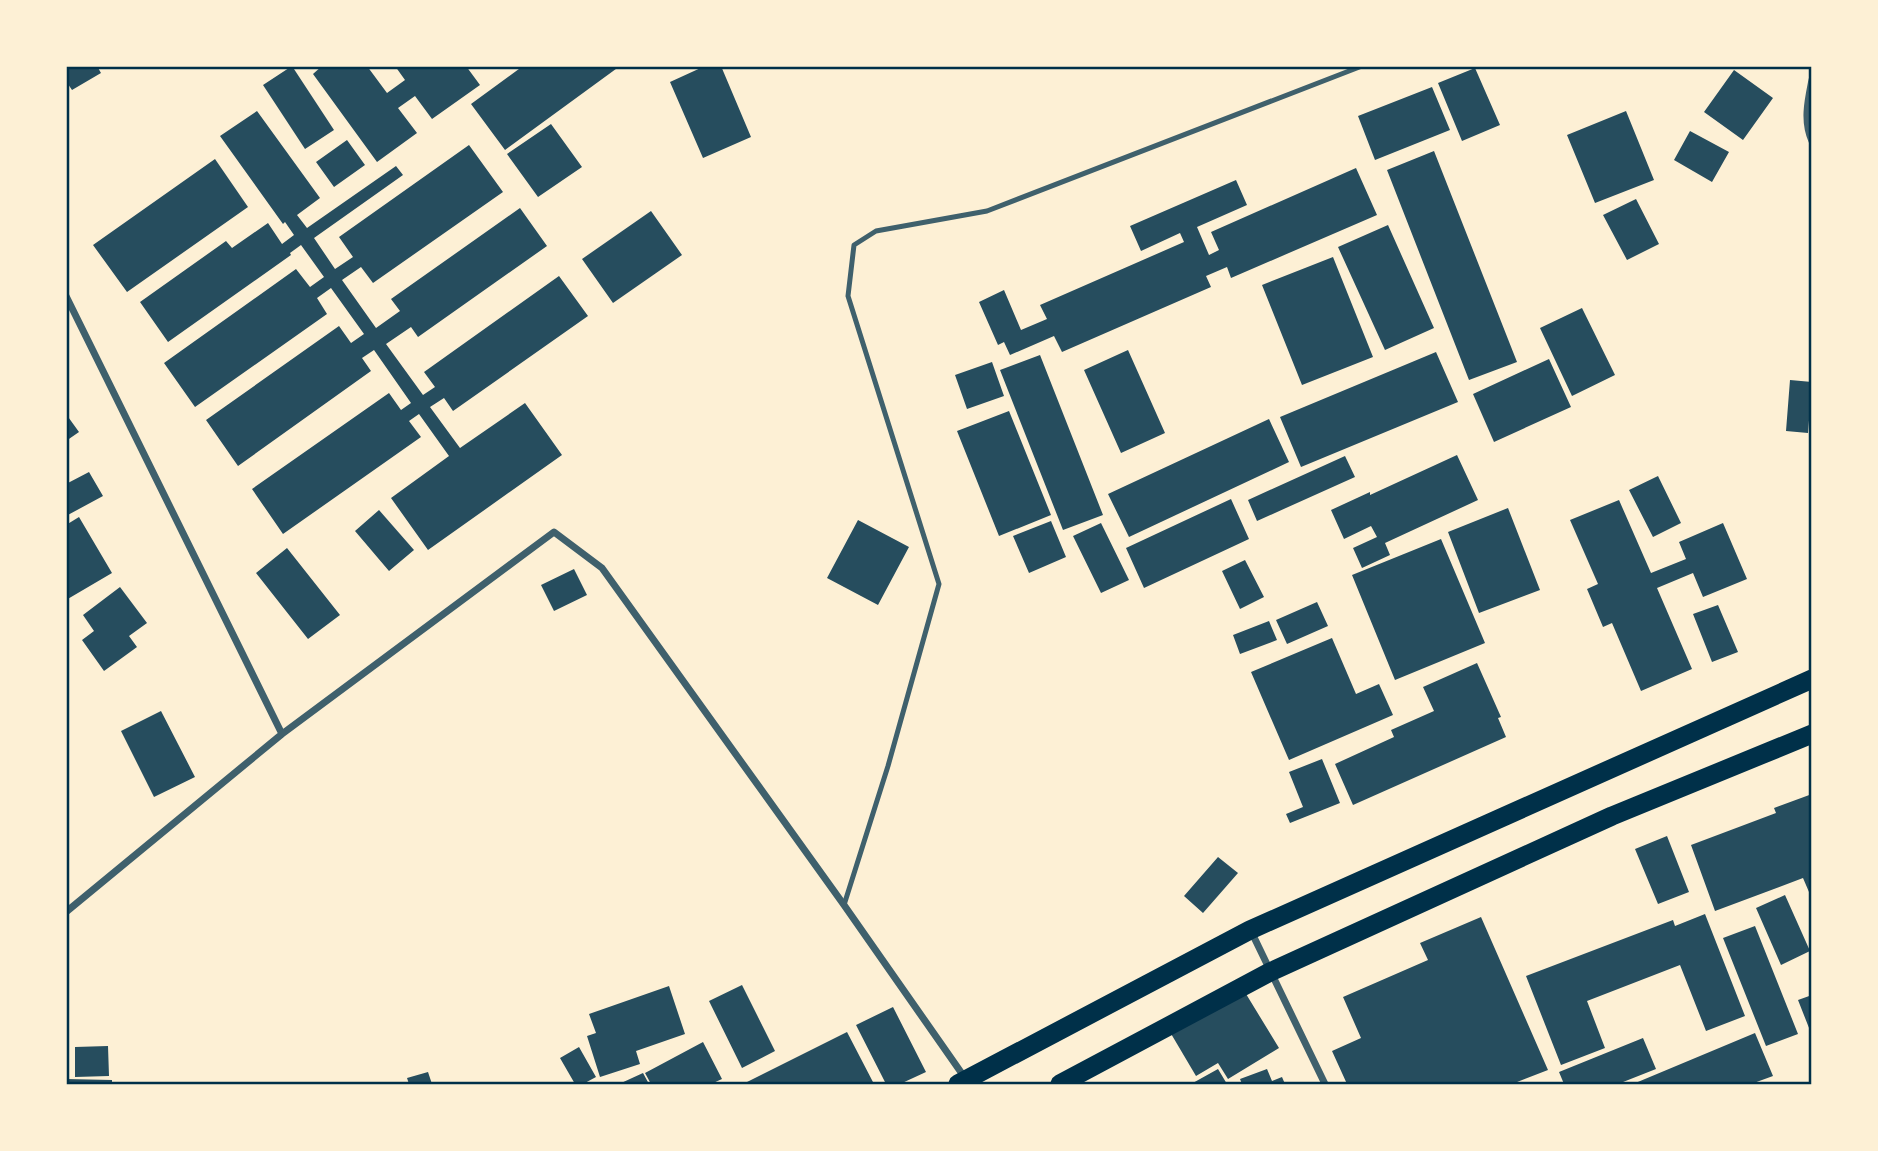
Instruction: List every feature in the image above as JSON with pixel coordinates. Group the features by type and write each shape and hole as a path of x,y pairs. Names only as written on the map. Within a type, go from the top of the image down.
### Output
{"highway":[{"path":"965,1083 1251,930 1811,679"},
{"path":"1060,1084 1270,972 1612,816 1811,734"}],"street":[{"path":"1811,80 1806,116 1811,141"},
{"path":"66,296 282,734"},
{"path":"66,912 282,734 554,531 602,568 844,905 965,1083"},
{"path":"1251,930 1325,1084"}],"lane":[{"path":"844,905 888,766 939,584 848,296 854,246 876,231 987,211 1362,66"}],"building":[{"path":"66,66 97,66 101,73 72,90 66,81"},
{"path":"292,66 334,130 305,149 263,85"},
{"path":"322,66 367,66 387,93 405,80 395,66 466,66 480,85 432,119 415,96 398,108 417,133 377,162 313,74"},
{"path":"523,66 620,66 505,150 471,104"},
{"path":"705,66 721,66 751,137 703,158 670,82"},
{"path":"1475,68 1500,125 1462,141 1438,83"},
{"path":"1734,70 1773,98 1743,140 1704,112"},
{"path":"1432,87 1450,130 1375,160 1358,116"},
{"path":"257,111 320,198 297,215 307,228 396,166 403,175 314,238 335,269 353,257 339,237 469,145 503,192 373,283 361,267 342,280 376,328 400,311 391,299 520,208 547,246 418,337 411,327 386,344 423,395 435,387 424,372 559,276 588,316 453,411 444,398 430,407 460,448 525,403 562,455 428,550 391,498 449,456 419,414 409,421 421,437 283,534 252,489 389,393 401,410 411,403 374,350 362,358 371,371 238,466 206,420 339,326 351,343 364,334 331,288 317,298 327,314 195,407 164,363 296,269 310,287 324,277 301,245 290,253 291,255 168,342 140,302 226,241 232,248 268,223 282,244 294,235 285,222 283,224 220,136"},
{"path":"1626,111 1654,180 1595,203 1567,135"},
{"path":"551,124 582,167 538,197 507,154"},
{"path":"1690,131 1729,152 1712,182 1674,160"},
{"path":"347,140 365,165 334,187 316,162"},
{"path":"1434,151 1517,362 1469,380 1387,170"},
{"path":"215,159 248,207 127,292 93,245"},
{"path":"1356,168 1377,215 1231,278 1227,267 1206,276 1211,287 1062,352 1054,336 1010,355 1004,342 998,345 979,302 1004,290 1021,330 1047,319 1040,305 1184,242 1180,233 1141,251 1130,226 1236,180 1247,205 1197,227 1209,255 1219,250 1211,232"},
{"path":"1636,199 1659,244 1627,260 1603,215"},
{"path":"651,211 682,255 613,303 582,259"},
{"path":"1388,225 1434,328 1385,350 1338,247"},
{"path":"1333,257 1373,357 1302,385 1262,285"},
{"path":"1582,308 1615,375 1572,396 1540,328"},
{"path":"1128,350 1165,433 1121,453 1084,370"},
{"path":"1436,352 1458,402 1301,467 1280,417"},
{"path":"1040,355 1103,515 1063,530 1000,370"},
{"path":"1549,359 1571,407 1494,442 1473,394"},
{"path":"992,362 1004,396 967,409 955,375"},
{"path":"1790,380 1812,382 1808,433 1786,431"},
{"path":"1009,411 1051,515 999,536 957,431"},
{"path":"66,414 79,432 66,441"},
{"path":"1269,419 1289,462 1129,537 1108,494"},
{"path":"1457,455 1478,500 1385,543 1390,555 1362,568 1353,548 1377,537 1371,526 1344,539 1331,510"},
{"path":"1345,456 1355,477 1257,521 1248,500"},
{"path":"89,472 103,496 66,516 66,484"},
{"path":"1658,476 1681,523 1653,537 1629,490"},
{"path":"1231,499 1249,539 1144,588 1126,548"},
{"path":"1619,500 1651,573 1686,559 1679,542 1723,523 1747,579 1703,597 1693,573 1657,588 1692,669 1641,691 1612,623 1603,627 1587,589 1598,584 1570,520"},
{"path":"1508,508 1540,590 1479,613 1448,532"},
{"path":"379,510 414,550 389,571 355,531"},
{"path":"79,517 112,573 66,600 66,525"},
{"path":"858,520 909,547 878,605 827,578"},
{"path":"1051,521 1066,557 1029,573 1013,536"},
{"path":"1101,523 1129,580 1101,593 1073,536"},
{"path":"1441,539 1485,643 1395,680 1352,575"},
{"path":"287,548 340,615 308,639 256,573"},
{"path":"1245,560 1264,597 1240,609 1222,571"},
{"path":"574,569 587,595 554,611 541,585"},
{"path":"120,587 147,623 129,636 137,647 104,671 82,640 94,631 83,615"},
{"path":"1317,602 1328,626 1287,644 1276,620"},
{"path":"1718,605 1738,652 1712,662 1693,614"},
{"path":"1269,621 1277,640 1240,654 1233,635"},
{"path":"1332,638 1356,694 1379,684 1393,715 1289,760 1251,672"},
{"path":"1477,663 1501,717 1498,718 1506,737 1353,805 1335,764 1394,737 1391,730 1434,711 1423,687"},
{"path":"161,711 195,777 154,797 121,731"},
{"path":"1322,759 1340,803 1290,823 1286,814 1303,807 1289,772"},
{"path":"1812,794 1812,899 1803,878 1715,911 1691,845 1776,813 1774,808"},
{"path":"1667,836 1689,892 1658,904 1635,849"},
{"path":"1218,857 1238,873 1203,913 1184,896"},
{"path":"1785,895 1810,951 1781,965 1756,908"},
{"path":"1705,914 1745,1016 1706,1031 1680,965 1587,1001 1605,1048 1561,1065 1526,976 1673,920 1675,926"},
{"path":"1481,917 1548,1070 1512,1084 1347,1084 1332,1051 1361,1038 1343,997 1428,960 1420,943"},
{"path":"1755,926 1798,1034 1766,1046 1723,938"},
{"path":"742,985 775,1051 742,1068 709,1001"},
{"path":"669,986 685,1034 636,1051 640,1064 600,1077 587,1036 596,1033 589,1014"},
{"path":"1243,989 1279,1048 1228,1079 1218,1063 1196,1076 1170,1032"},
{"path":"1812,995 1812,1033 1811,1033 1798,1000"},
{"path":"893,1007 926,1072 900,1084 886,1084 856,1025"},
{"path":"847,1032 874,1084 743,1084"},
{"path":"1755,1033 1773,1076 1751,1084 1633,1084"},
{"path":"1643,1038 1656,1069 1618,1084 1564,1084 1559,1072"},
{"path":"703,1042 722,1079 711,1084 651,1084 645,1073"},
{"path":"108,1046 109,1076 75,1077 75,1047"},
{"path":"579,1047 596,1077 583,1084 575,1084 560,1058"},
{"path":"1218,1069 1227,1084 1191,1084"},
{"path":"1267,1069 1272,1081 1282,1077 1285,1084 1242,1084 1240,1079"},
{"path":"428,1072 432,1084 409,1084 407,1078"},
{"path":"643,1073 649,1084 619,1084"},
{"path":"66,1079 112,1080 112,1084 66,1084"}]}
